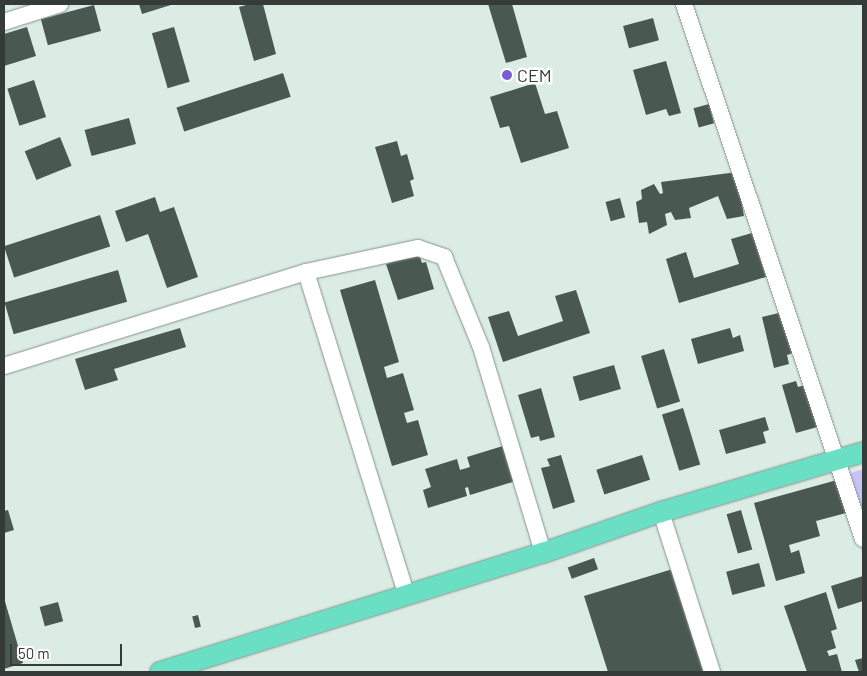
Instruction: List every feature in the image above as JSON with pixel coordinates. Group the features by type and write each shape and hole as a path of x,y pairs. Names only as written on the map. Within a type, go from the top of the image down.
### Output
{"main road":[{"path":"160,672 543,553 661,512 863,452"}],"street":[{"path":"4,22 60,4"},
{"path":"684,4 863,539"},
{"path":"4,366 306,272 418,248 444,257 481,347 543,553"},
{"path":"306,272 407,596"},
{"path":"661,512 712,672"}],"shaded area":[{"path":"863,469 863,556 839,477"}],"building":[{"path":"139,4 174,4 142,14"},
{"path":"250,4 263,4 276,54 254,61 239,7"},
{"path":"488,4 512,4 527,57 506,63"},
{"path":"94,5 101,31 48,45 41,19"},
{"path":"653,18 659,40 629,48 623,26"},
{"path":"27,27 36,56 4,66 4,34"},
{"path":"174,27 190,82 168,88 152,33"},
{"path":"666,61 681,113 669,116 666,109 646,115 633,70"},
{"path":"283,73 291,97 184,131 176,108"},
{"path":"34,80 46,117 19,126 7,89"},
{"path":"535,83 545,114 557,111 569,148 521,163 509,126 500,128 490,97"},
{"path":"709,104 714,123 699,127 694,108"},
{"path":"129,118 136,144 92,156 85,130"},
{"path":"60,137 72,166 36,180 25,151"},
{"path":"397,141 401,156 407,154 414,179 410,181 414,196 392,203 375,147"},
{"path":"737,172 744,216 727,219 718,196 689,208 691,218 675,220 671,212 665,214 667,225 649,234 647,222 639,223 636,202 642,199 641,190 654,184 660,194 663,193 661,182"},
{"path":"155,197 160,212 174,207 198,277 167,288 148,234 126,242 115,211"},
{"path":"620,198 625,217 611,221 606,202"},
{"path":"100,215 110,246 14,278 4,246"},
{"path":"752,233 766,277 679,303 666,259 686,252 694,278 739,264 731,239"},
{"path":"419,254 422,263 426,262 434,289 398,300 386,264"},
{"path":"118,270 127,302 14,334 5,303"},
{"path":"375,280 399,362 384,367 387,378 403,373 414,410 404,413 407,423 418,420 428,455 392,466 340,290"},
{"path":"576,290 590,333 503,362 488,317 509,311 518,336 563,321 555,296"},
{"path":"787,311 797,352 787,355 789,364 774,368 762,317"},
{"path":"180,328 186,347 114,369 118,380 85,390 75,359"},
{"path":"730,328 733,338 740,335 744,351 698,364 691,339"},
{"path":"664,349 680,402 657,409 641,356"},
{"path":"614,365 621,389 580,401 573,377"},
{"path":"796,381 798,387 809,384 821,426 796,433 782,385"},
{"path":"541,388 555,437 540,441 539,436 531,438 518,395"},
{"path":"683,408 700,464 679,471 662,414"},
{"path":"765,417 769,430 763,432 766,443 726,454 719,430"},
{"path":"506,445 516,481 470,495 468,487 465,488 467,496 428,508 423,490 431,487 425,469 457,459 460,470 470,467 467,457"},
{"path":"561,455 575,502 553,509 541,468 550,466 547,459"},
{"path":"642,455 650,480 604,495 596,470"},
{"path":"837,480 846,513 816,521 820,536 789,545 791,553 799,550 805,573 776,581 754,503"},
{"path":"8,510 14,530 4,533 4,511"},
{"path":"741,510 752,549 738,554 727,514"},
{"path":"594,558 598,569 572,579 568,568"},
{"path":"759,563 765,586 732,595 726,572"},
{"path":"676,568 708,672 608,672 584,596"},
{"path":"863,576 863,601 838,609 831,586"},
{"path":"826,592 837,629 831,631 836,648 827,651 829,656 837,654 842,672 807,672 784,606"},
{"path":"4,598 23,663 4,669"},
{"path":"58,602 63,621 45,626 40,607"},
{"path":"198,615 201,627 195,628 192,616"},
{"path":"863,658 863,672 859,672 855,660"}],"place":[{"name":"CEM","path":"507,75"}]}
